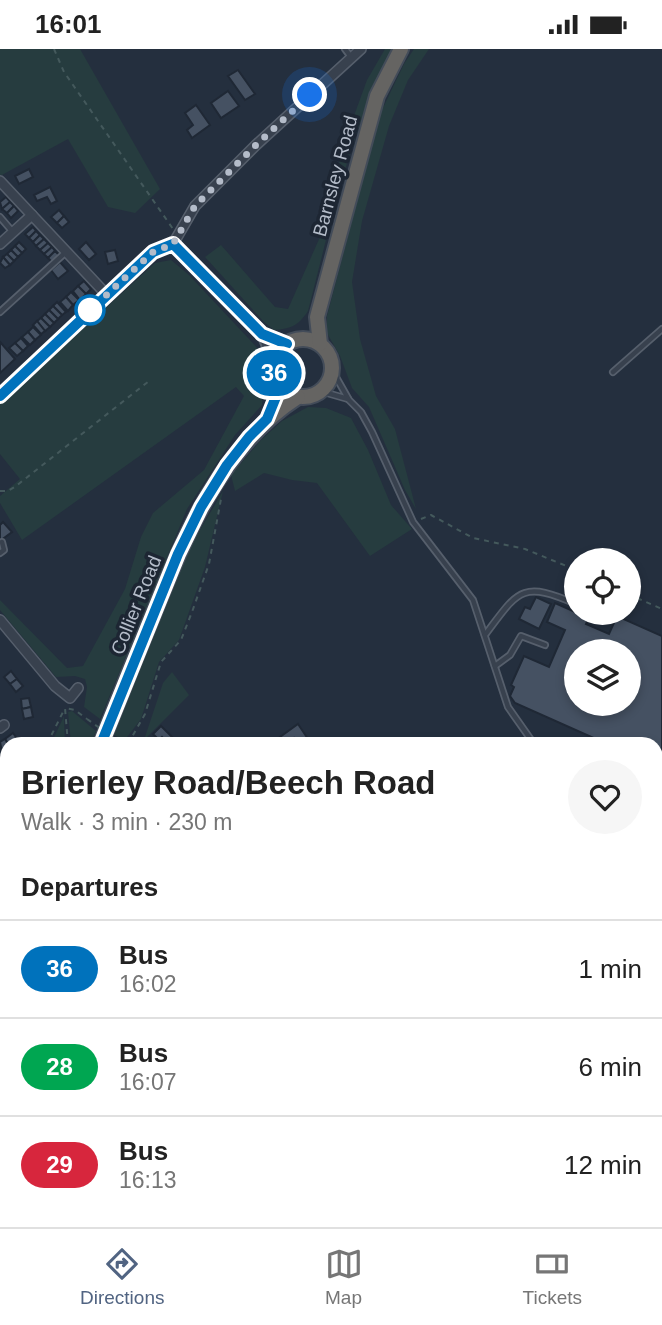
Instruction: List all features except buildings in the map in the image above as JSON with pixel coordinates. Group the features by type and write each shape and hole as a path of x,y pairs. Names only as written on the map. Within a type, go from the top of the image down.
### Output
{"highway":[{"name":"Barnsley Road","path":"320,344 317,317 377,96 401,49"},
{"name":"Barnsley Road","path":"291,342 317,317"},
{"path":"312,340 320,344 329,355 332,370 326,386 313,395 298,397 280,387 274,374 274,361 281,348 291,342 312,340"},
{"name":"Collier Road","path":"267,419 280,387"},
{"name":"Collier Road","path":"104,737 178,554 201,507 227,465 249,437 267,419 298,397"}],"street":[{"path":"0,396 106,294 153,252 175,239 203,197 355,52"},
{"path":"0,181 106,294"},
{"path":"0,244 32,215"},
{"path":"175,239 262,334 274,361"},
{"path":"262,334 291,342"},
{"path":"0,620 55,686 69,698 78,688"}],"lane":[{"path":"345,49 355,52"},
{"path":"0,217 13,232"},
{"path":"0,312 66,251"},
{"path":"612,372 662,329"},
{"path":"332,370 372,432 413,522 473,600 508,707 529,737"},
{"path":"320,391 349,400"},
{"path":"0,553 4,550 2,542"},
{"path":"485,636 509,603 522,595 541,591 564,600"},
{"path":"495,666 510,655 521,636 545,645"}],"path":[{"path":"54,49 64,72 175,239"},
{"path":"0,491 16,487 149,381"},
{"path":"132,737 145,714 161,662 181,640 201,588 209,564 223,490"},
{"path":"413,522 431,515 473,538 524,549 564,565"},
{"path":"641,600 662,609"},
{"path":"65,708 75,710 112,737"},
{"path":"50,737 65,708"},
{"path":"65,708 67,737"}],"green space":[{"path":"0,49 80,49 160,189 135,213 108,207 68,139 0,176"},
{"path":"385,49 392,49 377,80 353,144 308,311 294,325 274,330 205,257 221,245 275,307 288,309 324,228 343,146 367,80"},
{"path":"414,49 429,49 408,80 389,126 362,221 352,282 360,339 376,396 395,429 416,509 369,407 352,388 340,356 327,333 327,316 380,114"},
{"path":"171,260 189,275 263,354 262,405 235,435 187,509 100,719 84,707 87,687 85,679 75,676 56,677 0,610 0,600 67,668 83,666 125,589 141,537 153,513 204,470 244,396 236,387 22,540 0,503 0,496 20,479 0,454 0,404 155,263"},
{"path":"308,407 326,408 351,418 391,505 412,529 370,556 317,483 264,473 235,491 231,475 261,440 282,421"},
{"path":"223,491 205,567 179,640 159,662 141,719 127,737 117,737 114,735 184,557"},
{"path":"172,672 189,695 145,737 163,683"},
{"path":"72,711 96,731 94,737 70,737 68,712"},
{"path":"64,716 65,737 54,737"}],"bus line":[{"name":"36","path":"0,396 153,252 173,244 262,334 287,344 281,348 274,361 274,374 280,387 267,419 227,465 201,507 178,554 104,737"}],"route":[{"path":"90,310 153,252 173,244 178,231 195,206 310,95"}]}
